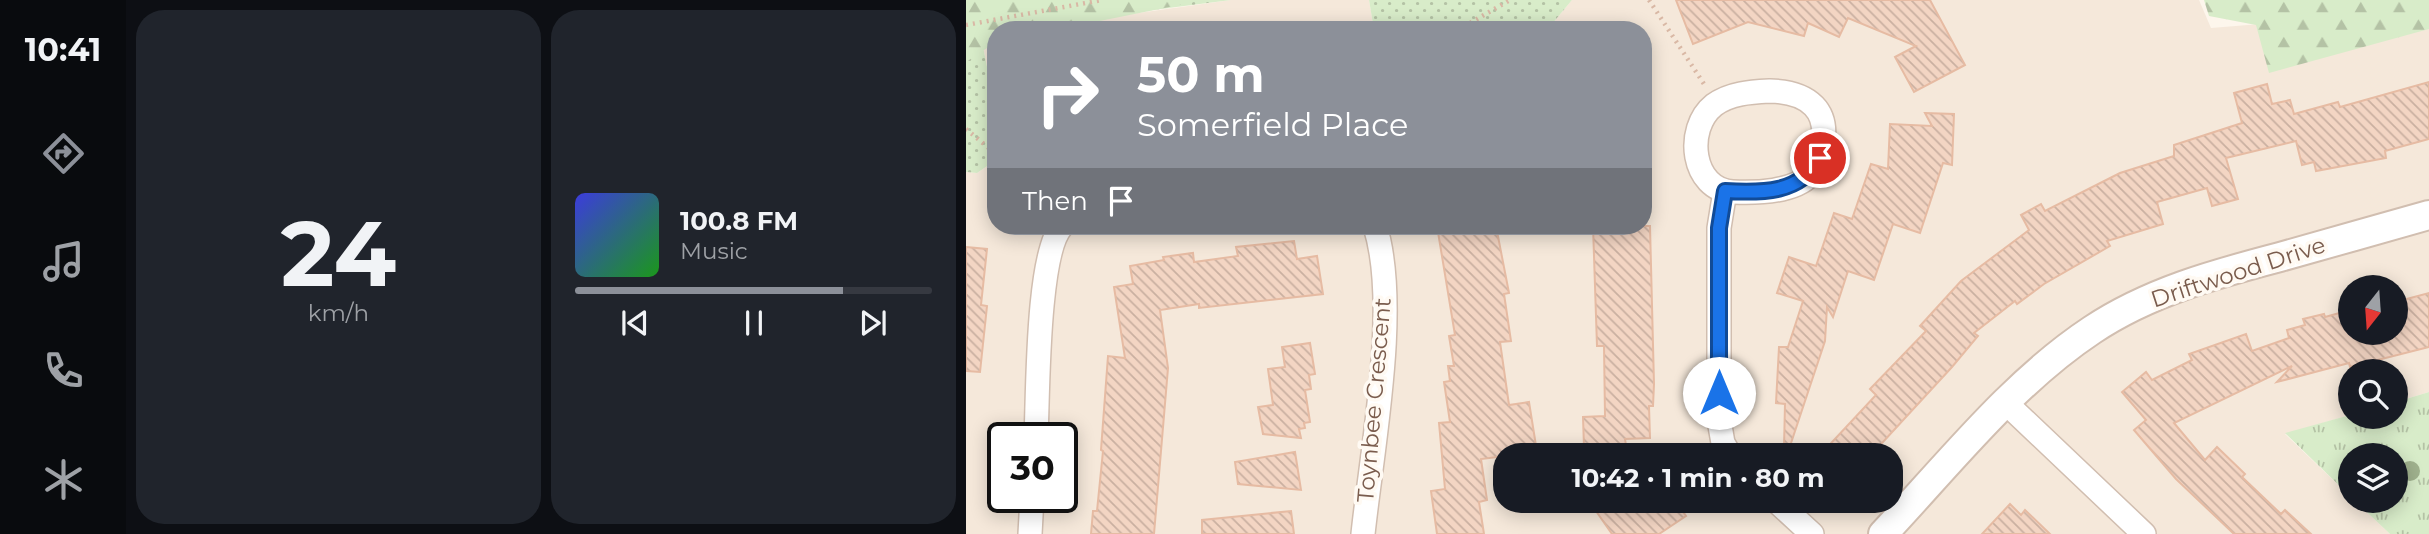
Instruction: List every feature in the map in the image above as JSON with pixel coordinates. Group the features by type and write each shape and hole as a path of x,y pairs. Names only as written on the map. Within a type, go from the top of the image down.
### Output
{"street":[{"path":"1780,91 1807,99 1818,110 1824,139 1810,175 1794,185 1749,192 1725,191 1709,179 1696,158 1694,137 1713,106 1729,97 1780,91"},
{"path":"1723,443 1719,420 1719,228 1725,191"},
{"name":"Driftwood Drive","path":"1882,534 2006,403 2042,368 2091,330 2161,293 2429,215"},
{"path":"1037,422 1046,264 1055,235"},
{"name":"Toynbee Crescent","path":"1363,534 1383,343 1384,274 1377,235"},
{"path":"2006,403 2144,534"},
{"path":"1030,534 1031,513"},
{"path":"1789,513 1812,534"}],"path":[{"path":"988,21 1102,0"},
{"path":"1474,21 1510,0"},
{"path":"1649,0 1705,86"},
{"path":"966,25 987,21"},
{"path":"966,129 987,146"}],"shaded area":[{"path":"1231,0 1369,0 1372,21 1081,21"},
{"path":"1572,0 2199,0 2211,28 2429,10 2429,392 2408,398 2408,359 2338,359 2338,419 2285,434 2338,485 2338,513 2368,513 2390,534 966,534 966,172 977,173 987,166 987,235 1652,235 1652,21 1554,21"},
{"path":"987,36 987,67 981,37"}],"green space":[{"path":"966,0 1231,0 1066,21 987,21 987,34 981,37 987,67 987,166 977,173 966,172"},
{"path":"966,0 1204,0 1100,21 987,21 987,48 966,62"},
{"path":"1369,0 1572,0 1554,21 1372,21"},
{"path":"2204,0 2429,0 2429,29 2269,73 2256,25 2209,16"},
{"path":"2429,392 2429,534 2390,534 2368,513 2408,513 2408,443 2338,443 2338,484 2285,433 2338,418 2338,429 2408,429 2408,398"}],"building":[{"path":"1676,0 1930,0 1965,65 1914,92 1895,57 1916,46 1848,18 1839,37 1808,23 1804,36 1748,22 1693,44"},
{"path":"2429,82 2429,139 2385,151 2386,158 2316,171 2314,162 2302,165 2296,141 2226,158 2238,199 2212,206 2207,188 2157,202 2163,224 2107,241 2110,246 2044,284 2017,304 2015,301 1974,333 1978,336 1882,443 1831,443 1876,395 1870,389 1926,331 1920,326 1961,281 2029,230 2021,215 2041,204 2045,211 2120,173 2174,156 2174,145 2242,123 2234,93 2267,84 2272,104 2290,100 2294,114 2338,102 2340,107"},
{"path":"1925,113 1954,114 1952,165 1943,163 1920,233 1893,224 1874,280 1848,271 1833,317 1827,307 1825,341 1791,443 1784,443 1785,404 1776,403 1779,347 1788,347 1803,301 1777,293 1789,257 1816,266 1834,213 1852,219 1871,164 1888,169 1890,124 1932,126"},
{"path":"1438,235 1498,235 1509,293 1504,294 1511,341 1500,342 1509,405 1529,402 1536,443 1493,443 1493,458 1481,459 1487,500 1479,502 1484,534 1437,534 1431,491 1445,489 1439,423 1450,422 1444,382 1450,381 1448,366 1454,366 1449,336 1455,335"},
{"path":"1593,235 1650,235 1654,384 1653,406 1649,406 1650,438 1625,439 1626,443 1584,443 1583,417 1605,416 1604,346 1597,346"},
{"path":"1294,241 1297,259 1317,256 1323,294 1199,308 1199,304 1160,310 1168,368 1154,534 1091,534 1093,511 1097,511 1103,451 1108,356 1125,358 1114,287 1133,284 1130,266 1164,260 1163,257 1193,253 1194,262 1238,256 1236,247"},
{"path":"966,247 987,249 981,305 987,306 980,372 966,371"},
{"path":"2429,293 2429,347 2382,359 2338,359 2338,366 2277,382 2292,366 2174,423 2205,460 2217,447 2245,474 2242,477 2281,514 2285,510 2311,534 2234,534 2176,479 2134,430 2146,420 2122,392 2146,372 2152,380 2192,360 2189,354 2246,334 2252,351 2289,338 2287,330 2305,325 2303,319 2324,314 2325,317 2338,313 2338,345 2408,345 2408,299"},
{"path":"1310,343 1315,374 1309,375 1311,389 1305,390 1310,422 1304,423 1305,428 1299,429 1301,438 1263,434 1258,407 1273,405 1268,369 1285,367 1282,347"},
{"path":"1295,452 1301,490 1238,484 1235,462"},
{"path":"2010,504 2021,515 2025,510 2050,534 1982,534"},
{"path":"1291,511 1294,534 1202,534 1202,520"},
{"path":"1597,513 1684,513 1686,516 1659,534 1612,534"}],"route":[{"path":"1719,393 1719,228 1725,191 1749,192 1794,185 1810,175 1820,158"}]}
